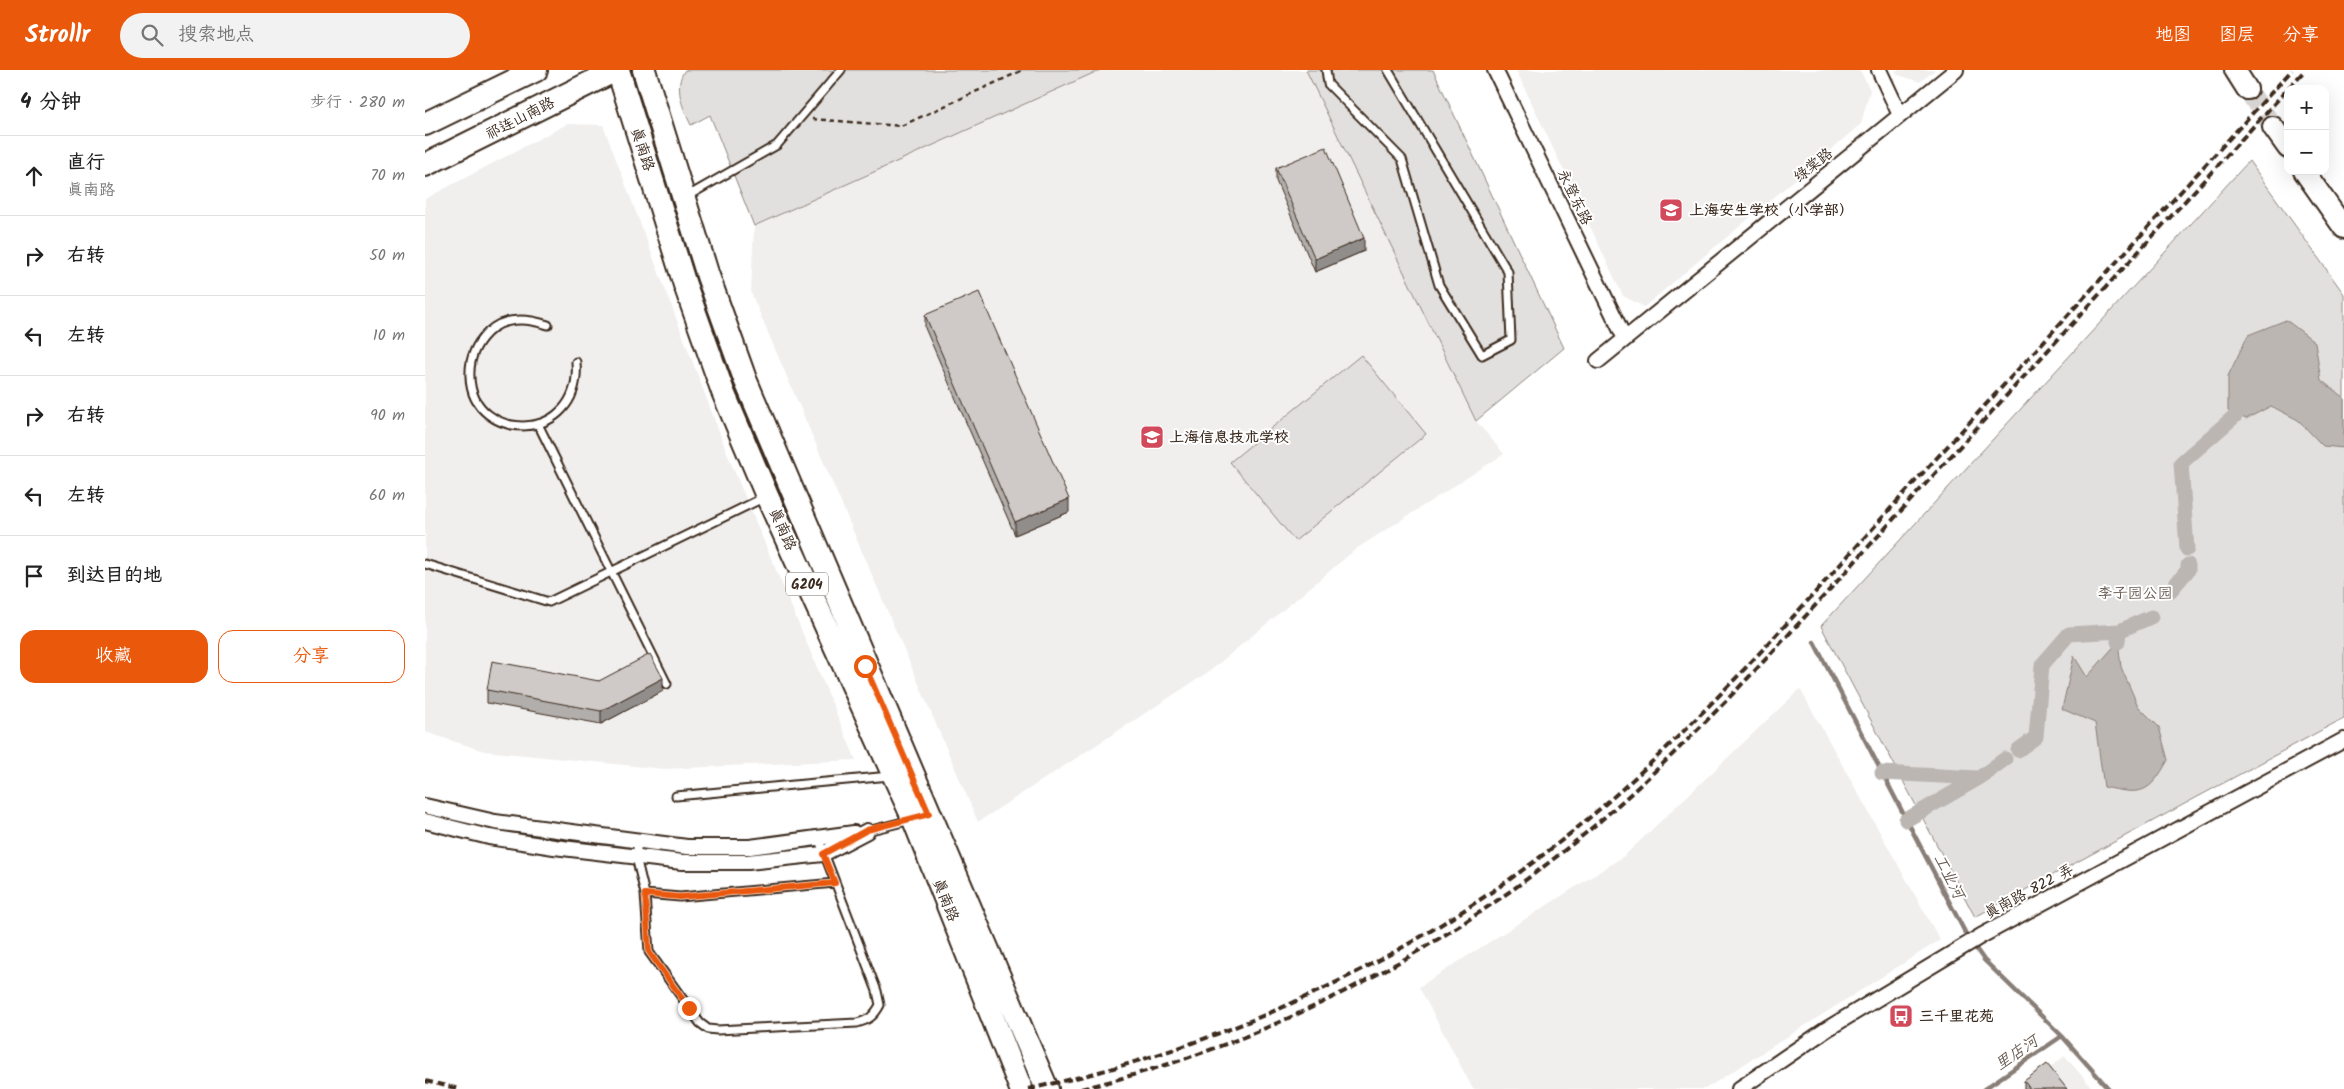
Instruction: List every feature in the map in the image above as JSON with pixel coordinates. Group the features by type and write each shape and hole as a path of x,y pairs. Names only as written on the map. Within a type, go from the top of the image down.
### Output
{"main road":[{"path":"425,124 536,70"},
{"name":"祁连山南路","path":"425,165 617,70"},
{"name":"真南路","path":"617,70 685,285 723,392 767,496 903,774"},
{"name":"真南路","path":"643,70 745,379 921,817 1047,1089"},
{"path":"2235,70 2252,80"},
{"path":"2307,175 2344,228"},
{"path":"2323,175 2344,205"},
{"name":"真南路","path":"921,817 1021,1089"}],"street":[{"name":"永登东路","path":"1495,70 1625,339"},
{"path":"1879,70 1900,115"},
{"name":"绿棠路","path":"1598,361 1956,70"},
{"name":"真南路 822 弄","path":"1739,1089 1827,1029 1981,936 2344,740"},
{"path":"425,806 495,822 687,847 749,847 819,840 867,830"},
{"path":"425,821 489,837 554,847 682,862 748,862 823,854 867,830"}],"lane":[{"path":"684,198 777,145 841,70"},
{"path":"1326,70 1328,84 1402,159 1439,285 1482,355 1511,340 1508,272 1388,70"},
{"path":"548,325 526,319 504,322 491,329 480,340 473,353 469,367 470,382 475,397 483,409 495,419 509,425 523,427 550,419 569,400 577,375 576,362"},
{"path":"538,424 667,684"},
{"path":"425,564 549,602 767,496"},
{"path":"676,796 903,774"},
{"path":"867,830 921,817"},
{"path":"638,841 636,856 645,894 649,952 695,1016 708,1029 717,1030 857,1023 875,1015 880,1005 877,991 819,840"},
{"path":"645,894 680,897 835,883"}],"path":[{"path":"800,118 901,126 1020,71"}],"shaded area":[{"name":"上海信息技术学校","path":"1100,70 1306,70 1476,421 1504,454 1356,549 1210,671 978,822 751,293 754,226"},
{"name":"上海安生学校（小学部）","path":"1516,70 1860,70 1870,90 1861,124 1644,307 1623,296"},
{"path":"1895,70 1935,70 1920,82 1898,75"},
{"path":"567,124 603,125 731,463 856,760 664,769 484,751 425,732 425,199"},
{"path":"2286,320 2315,342 2321,380 2344,398 2344,448 2323,446 2298,420 2271,406 2246,419 2228,411 2228,376 2248,335"},
{"path":"2118,642 2121,667 2138,706 2159,727 2168,760 2155,780 2143,790 2127,791 2104,787 2095,723 2062,709 2074,656 2087,677"},
{"path":"1800,689 1940,940 1705,1089 1473,1089 1419,987 1624,856"},
{"path":"2065,1056 2093,1089 2021,1089"}],"green space":[{"path":"685,70 1100,70 754,226 710,115 691,125 688,119 682,105 680,90 681,76"},
{"path":"1306,70 1433,70 1564,348 1476,421"},
{"name":"李子园公园","path":"2249,161 2344,294 2344,718 1975,917 1821,626"},
{"path":"1361,355 1426,434 1295,541 1230,462"}],"building":[{"path":"1326,147 1364,238 1315,259 1276,168"},
{"path":"979,292 1069,499 1015,522 925,315"},
{"path":"650,654 663,678 601,711 487,690 492,661 599,681"},
{"path":"2047,1064 2067,1089 2030,1089 2024,1081"}],"waterway":[{"path":"2187,549 2181,463 2236,415"},
{"path":"2170,591 2188,570 2188,565"},
{"path":"2119,631 2151,617"},
{"path":"2018,750 2036,737 2042,665 2069,634 2119,631 2118,642"},
{"name":"工业河","path":"1814,642 1967,936 1984,960 2062,1036 2109,1089"},
{"path":"1906,820 1979,778 2005,759"},
{"path":"1882,773 1979,778"},
{"name":"里店河","path":"1984,1089 2062,1036"}],"tunnel":[{"path":"2247,89 2273,127"}],"railway":[{"path":"1028,1089 1107,1070 1185,1045 1262,1016 1338,981 1411,942 1481,899 1548,851 1651,763 1765,648 2292,70"},
{"path":"1081,1089 1163,1066 1235,1040 1294,1016 1352,988 1409,957 1464,923 1517,887 1567,848 1657,770 1734,692 2305,70"},
{"path":"425,1081 460,1089"}],"place":[{"name":"上海安生学校（小学部）","path":"1671,210"},
{"name":"上海信息技术学校","path":"1152,437"},
{"name":"三千里花苑","path":"1901,1016"}],"route":[{"path":"689,1008 649,952 645,894 680,897 835,883 823,854 867,830 914,820 929,814 865,666"}]}
